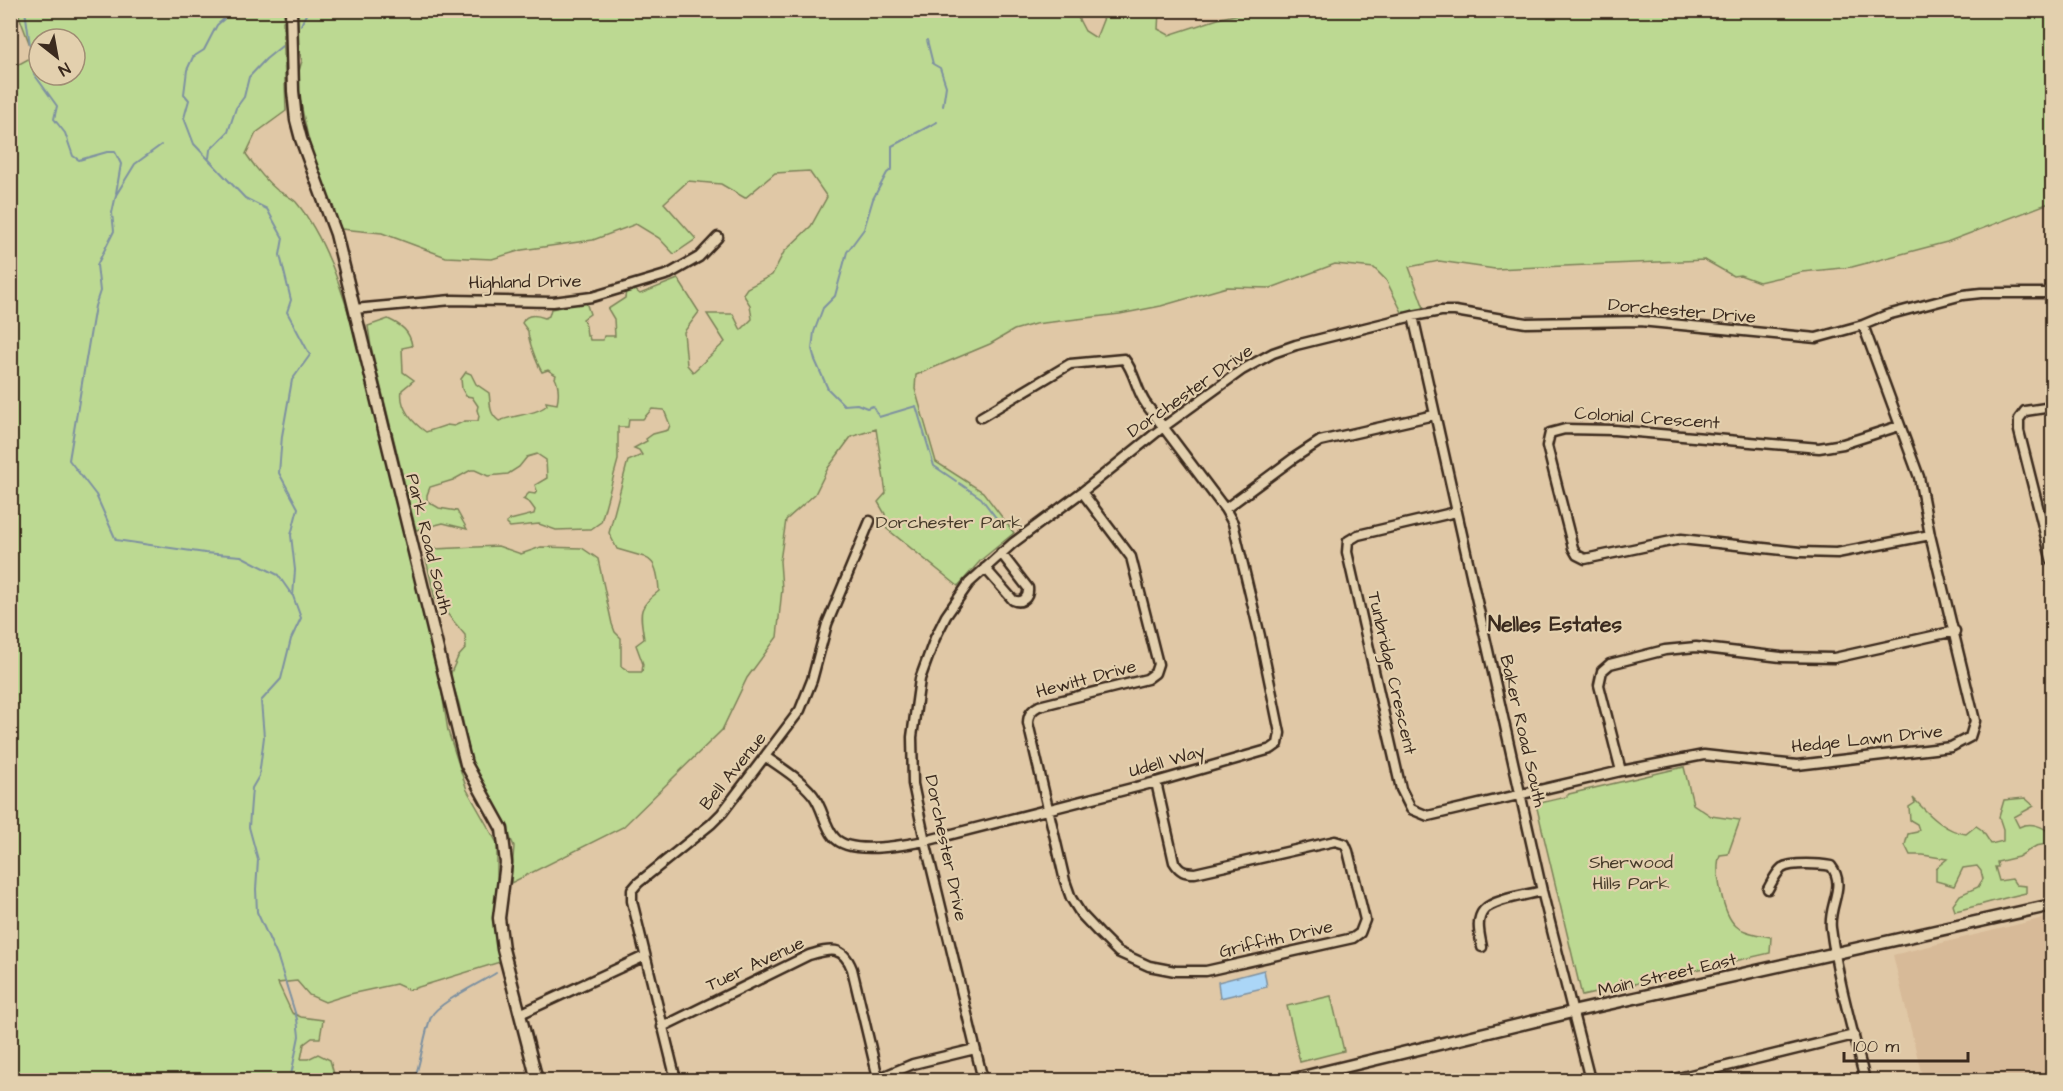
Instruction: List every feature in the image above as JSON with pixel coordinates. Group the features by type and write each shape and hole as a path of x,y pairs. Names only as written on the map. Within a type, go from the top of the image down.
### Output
{"main road":[{"name":"Park Road South","path":"291,10 296,120 335,230 466,764 502,829 506,863 499,918 503,949 537,1080"},
{"name":"Main Street East","path":"1290,1080 1572,1012 2052,905"}],"street":[{"name":"Highland Drive","path":"354,309 452,300 553,302 592,297 669,274 699,257 718,237"},
{"name":"Dorchester Drive","path":"982,1080 913,784 912,737 920,679 946,616 969,583 1001,553 1162,428 1242,370 1273,353 1296,345 1441,311 1455,311 1526,323 1640,321 1816,338 1887,315 1962,295 1981,292 2052,294"},
{"name":"Baker Road South","path":"1413,316 1542,891 1590,1080"},
{"name":"Hedge Lawn Drive","path":"1520,795 1621,771 1704,755 1797,765 1952,747 1970,736 1975,721 1930,535 1919,477 1863,324"},
{"name":"Udell Way","path":"766,757 813,795 834,836 840,842 879,848 925,841 1156,782 1271,749 1278,744 1280,733 1233,523 1225,509 1141,398 1132,368 1124,358 1070,364 981,417"},
{"path":"2052,407 2025,411 2019,419 2019,431 2052,562"},
{"path":"1225,509 1320,441 1434,415"},
{"name":"Colonial Crescent","path":"1899,426 1843,444 1819,448 1614,430 1565,429 1550,433 1547,446 1573,548 1577,555 1585,559 1681,539 1837,554 1930,535"},
{"name":"Hewitt Drive","path":"1048,810 1028,723 1030,713 1039,706 1147,680 1155,673 1158,664 1131,557 1082,492"},
{"name":"Tunbridge Crescent","path":"1456,512 1358,535 1348,541 1347,552 1401,789 1411,809 1428,816 1520,795"},
{"name":"Bell Avenue","path":"645,956 632,901 632,890 660,864 711,824 793,721 806,698 827,624 870,520"},
{"path":"985,568 1013,600 1017,602 1028,596 1028,588 1001,553"},
{"path":"1621,771 1599,685 1602,671 1610,664 1665,650 1696,647 1781,657 1834,658 1954,631"},
{"name":"Griffith Drive","path":"1048,810 1065,880 1071,898 1081,914 1118,952 1149,966 1175,972 1206,971 1353,938 1360,933 1365,920 1348,851 1344,844 1335,841 1195,873 1186,873 1179,870 1174,862 1156,782"},
{"path":"1768,889 1780,870 1787,865 1822,864 1831,866 1837,873 1838,882 1830,926 1865,1080"},
{"path":"1482,947 1479,930 1484,910 1496,903 1542,891"},
{"name":"Tuer Avenue","path":"662,1027 809,955 837,950 848,958 852,969 876,1079"},
{"path":"520,1014 645,956 676,1080"},
{"path":"1670,1080 1854,1035"},
{"path":"876,1079 913,1064 975,1049"}],"shaded area":[{"path":"2052,916 2052,1080 1923,1080 1893,955"}],"green space":[{"name":"Dorchester Park","path":"296,10 565,10 579,16 596,10 1074,10 1085,31 1096,38 1107,10 1159,11 1158,29 1169,35 1221,18 1258,10 2052,11 2052,202 1947,242 1852,267 1802,272 1759,282 1740,275 1733,276 1705,260 1495,269 1439,261 1409,267 1424,308 1415,314 1402,312 1386,280 1374,268 1335,264 1271,288 1227,287 1161,306 1120,314 1035,324 1014,330 990,344 916,375 915,389 936,462 983,492 1014,533 981,560 958,586 886,528 885,514 878,502 886,493 876,429 851,437 828,468 815,494 786,520 780,561 782,589 777,637 747,678 722,730 623,827 511,883 514,846 493,801 473,768 450,675 458,657 466,648 465,635 435,599 426,559 434,549 498,546 521,554 541,547 582,548 598,559 612,624 615,632 621,638 621,666 630,672 642,672 643,664 636,645 644,639 642,611 647,602 659,591 656,570 653,564 644,557 617,549 609,533 628,461 642,455 634,448 647,441 646,439 653,434 668,430 670,425 664,410 652,409 643,419 629,419 628,427 618,427 618,460 601,522 591,529 556,530 539,524 510,527 506,523 534,514 535,510 530,503 523,499 529,493 535,494 537,491 535,485 547,478 546,460 537,454 527,457 519,467 508,474 488,476 471,470 453,480 430,487 427,501 439,508 457,511 467,529 443,523 416,530 371,347 368,326 388,319 407,332 412,346 402,348 403,372 414,380 402,390 403,403 412,420 426,432 447,425 454,426 465,421 478,421 478,406 472,397 466,396 462,389 461,379 466,372 471,374 476,384 489,393 492,412 499,421 537,411 547,405 546,402 557,404 556,375 548,370 542,372 533,352 528,331 522,323 526,318 532,316 545,318 549,316 551,309 586,302 590,314 583,319 587,336 590,340 603,340 604,336 615,336 614,319 608,309 625,298 626,290 634,289 640,294 678,279 699,312 684,332 687,365 693,372 725,342 707,314 733,314 741,330 752,319 750,305 743,294 747,288 772,275 784,252 811,226 827,197 809,171 775,173 745,198 721,184 688,181 664,203 696,239 674,254 659,238 636,224 593,240 522,250 492,259 446,257 382,233 341,229 325,195 312,156 296,81 302,61 293,26"},
{"path":"21,11 287,11 288,19 283,21 286,111 256,133 246,154 268,182 296,202 322,244 336,277 352,325 441,687 448,731 467,790 497,843 500,962 409,990 396,984 325,1002 309,995 297,981 278,983 292,1013 301,1017 323,1020 320,1038 312,1038 304,1044 301,1059 308,1059 318,1054 330,1060 334,1074 328,1080 11,1080 10,69 27,60 27,87 87,87 87,27 27,27 27,37 19,16"},
{"name":"Sherwood Hills Park","path":"1684,767 1693,804 1711,816 1740,820 1728,854 1720,855 1718,862 1721,892 1727,912 1736,926 1748,932 1771,937 1770,953 1582,996 1536,804"},
{"path":"1913,798 1943,825 1966,834 1976,826 1982,830 1991,844 2003,841 2003,829 1999,817 2004,800 2025,798 2034,806 2014,817 2019,827 2032,825 2041,827 2052,835 2052,843 2036,846 2018,857 1997,862 1998,867 1995,867 1999,881 2012,879 2016,885 2026,886 2026,893 1955,911 1953,905 1960,895 1978,887 1983,879 1981,871 1977,866 1963,868 1954,886 1936,881 1936,868 1947,859 1910,855 1905,845 1908,834 1919,830 1917,824 1910,820 1909,807 1915,803"},
{"path":"1331,996 1344,1051 1300,1062 1287,1006"}],"water":[{"path":"1264,970 1267,987 1220,998 1218,982"}],"waterway":[{"path":"25,10 34,74 57,106 54,119 65,133 73,156 79,160 115,152 121,164 116,193"},
{"path":"221,10 224,19 217,25 204,50 193,57 187,70 184,94 189,100 184,118 194,144 245,198 267,209 283,238 280,255 291,300 287,312 310,355 292,380 282,436 279,473 298,508 291,535 295,570 293,596 301,618 291,639 281,679 261,701 264,737 259,776 252,788 249,827 258,860 257,912 278,958 297,1019 299,1036 290,1080"},
{"path":"301,25 308,10"},
{"path":"927,40 933,64 940,68 946,86 943,106"},
{"path":"209,158 210,150 228,132 236,108 244,97 249,77 282,46"},
{"path":"937,122 892,146 892,169 887,173 873,199 864,229 847,252 835,296 823,308 814,332 812,349 828,389 844,405 857,404 867,408 873,406 879,417 916,406 934,466 956,481"},
{"path":"161,145 135,164 116,195 112,213 114,231 97,265 100,291 95,306 69,460 96,495 116,540 241,556 278,575 292,595"},
{"path":"959,483 981,498 1000,523"},
{"path":"414,1080 428,1024 435,1011 496,973"}],"district":[{"name":"Nelles Estates","path":"1555,624"}]}
